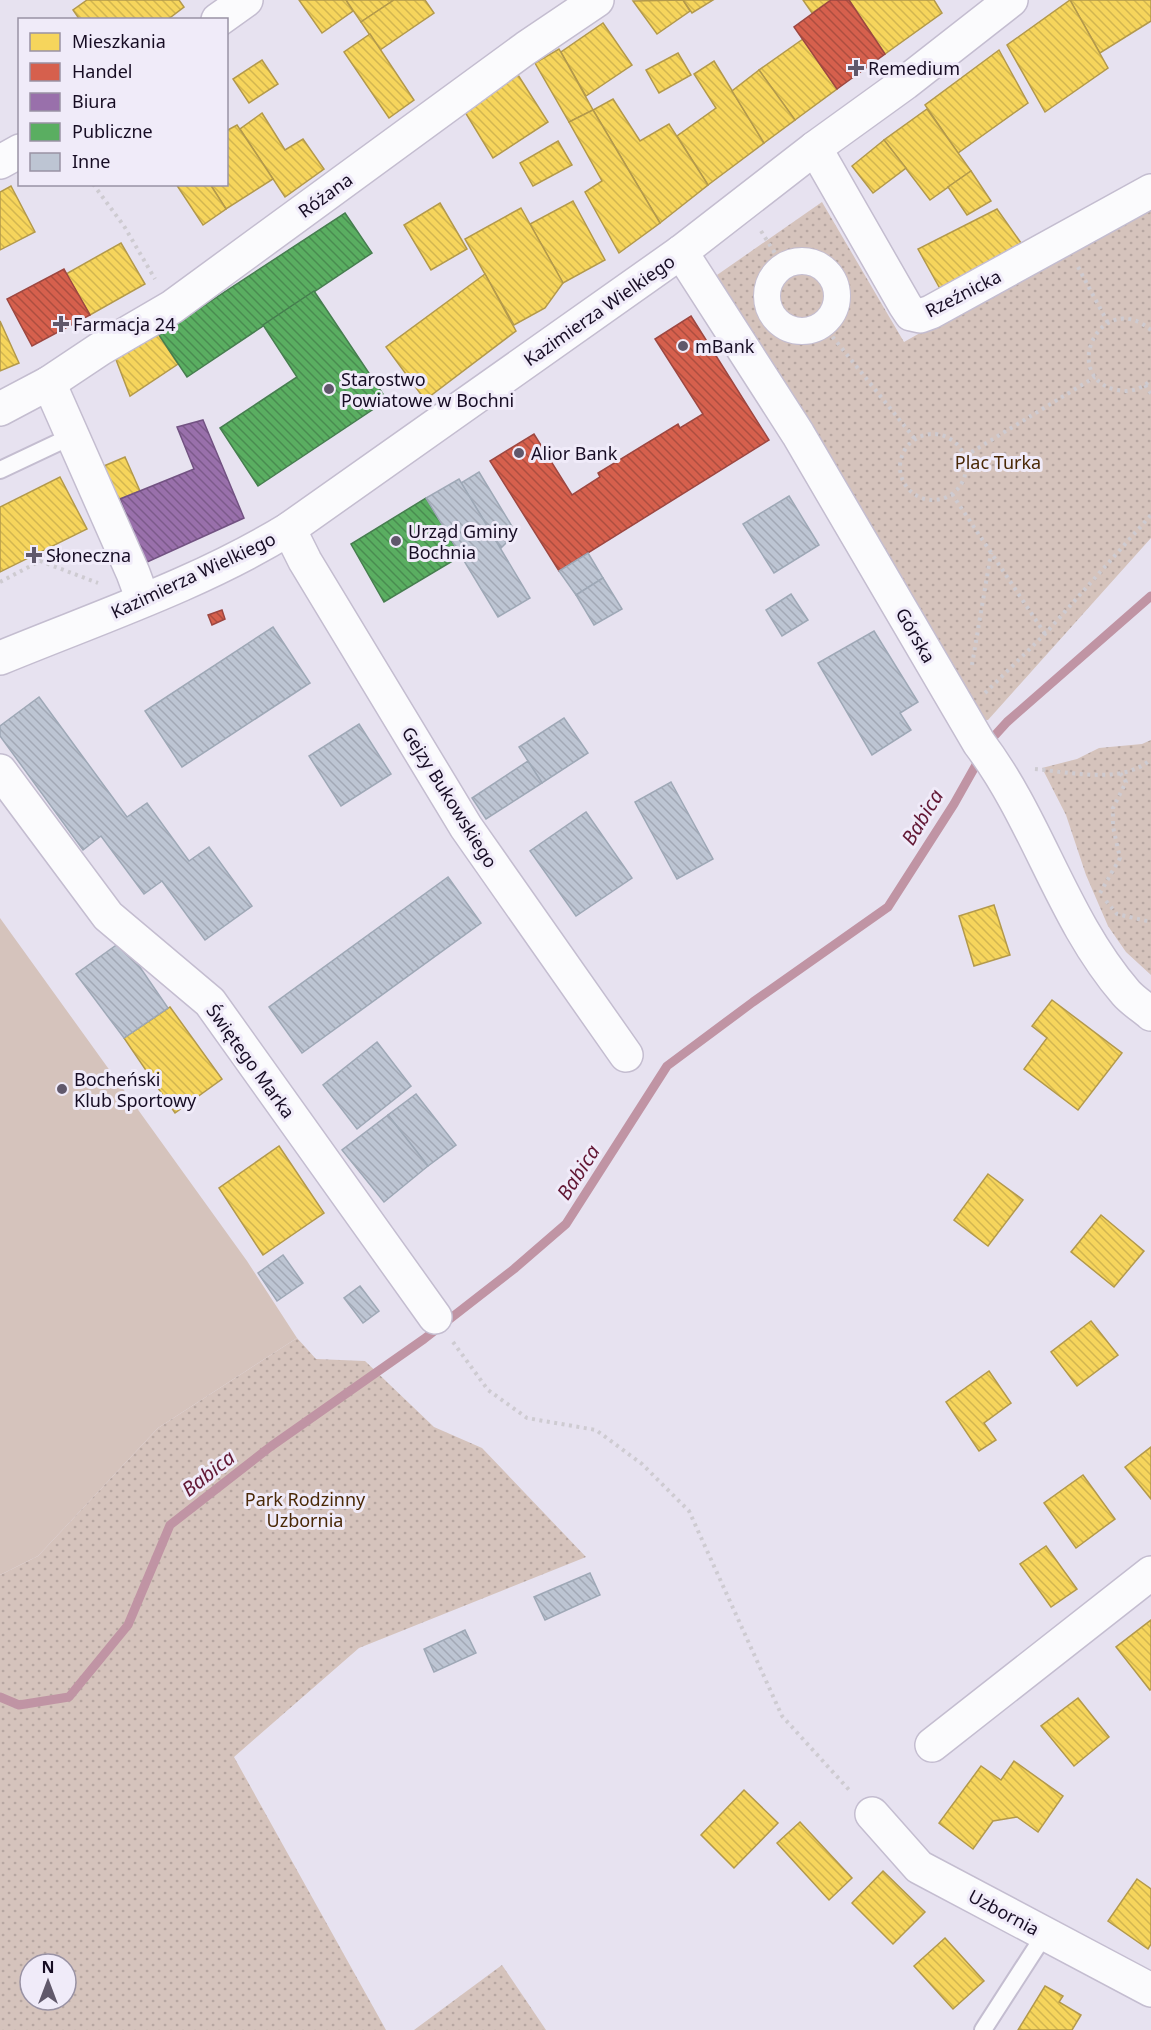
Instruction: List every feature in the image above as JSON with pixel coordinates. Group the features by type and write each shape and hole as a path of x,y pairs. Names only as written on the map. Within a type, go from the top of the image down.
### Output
{"street":[{"name":"Różana","path":"0,409 49,383 100,349 172,307 516,55 597,0"},
{"name":"Kazimierza Wielkiego","path":"0,658 143,600 237,558 289,529 681,252 1011,0"},
{"name":"Rzeźnicka","path":"815,148 911,314 920,316 1151,191"},
{"path":"0,162 18,152"},
{"name":"Górska","path":"681,252 798,434 979,741 1046,859 1090,945 1127,995 1151,1014"},
{"path":"793,261 813,262 822,266 831,275 837,286 838,299 832,314 823,325 812,330 797,331 784,326 773,315 767,302 767,290 773,276 783,266 793,261"},
{"path":"49,383 143,600"},
{"name":"Gejzy Bukowskiego","path":"289,529 305,561 466,827 626,1055"},
{"name":"Świętego Marka","path":"0,771 108,916 210,1002 435,1317"},
{"path":"932,1745 1151,1573"},
{"name":"Uzbornia","path":"872,1814 919,1867 1151,1989"}],"lane":[{"path":"0,470 72,436"},
{"path":"983,2030 1045,1934"}],"path":[{"path":"94,186 124,226 172,307"},
{"path":"1063,240 1108,323"},
{"path":"768,241 783,266"},
{"path":"1151,330 1130,319 1108,323 1098,330 1091,341 1088,353 1095,376 1103,384 1113,389 1135,390 1151,380"},
{"path":"823,325 915,439"},
{"path":"965,456 1095,376"},
{"path":"1145,385 1151,394"},
{"path":"934,433 944,435 960,447 965,456 967,466 965,477 960,487 952,494 933,500 922,498 906,486 900,466 907,446 915,439 934,433"},
{"path":"952,494 1045,634"},
{"path":"979,741 1045,634 1151,515"},
{"path":"979,741 992,553"},
{"path":"0,582 40,561 101,585"},
{"path":"979,741 1110,776 1144,766 1151,759"},
{"path":"1120,773 1126,782 1113,808 1113,827 1120,858 1100,893 1117,914 1151,922"},
{"path":"454,1343 488,1390 527,1418 596,1430 642,1464 689,1511 782,1716 872,1814"}],"green space":[{"name":"Plac Turka","path":"822,202 904,342 1151,203 1151,538 988,720 969,719 717,275"},
{"path":"1151,740 1151,975 1126,952 1108,926 1086,875 1066,815 1042,768 1077,759 1099,748 1142,744"},
{"name":"Bocheński Klub Sportowy","path":"0,918 247,1261 297,1338 158,1428 38,1556 0,1575"},
{"name":"Park Rodzinny Uzbornia","path":"297,1338 316,1359 365,1361 434,1427 482,1448 586,1557 359,1648 234,1757 386,2030 0,2030 0,1575 38,1556 158,1428"},
{"path":"502,1965 546,2030 414,2030"}],"building: Mieszkania":[{"path":"87,0 179,0 184,7 170,18 79,18 73,10"},
{"path":"299,0 346,0 353,11 322,33"},
{"path":"346,0 394,0 361,22"},
{"path":"394,0 425,0 434,13 380,50 361,22"},
{"path":"683,0 690,11 657,34 633,1"},
{"path":"683,0 713,0 692,13"},
{"path":"803,0 831,0 812,13"},
{"path":"849,0 934,0 942,13 885,54"},
{"path":"1070,0 1151,0 1151,21 1100,53"},
{"path":"1070,0 1108,68 1045,112 1007,45"},
{"path":"603,23 632,65 586,96 561,52"},
{"path":"370,34 414,100 389,118 344,52"},
{"path":"803,39 837,89 795,120 759,70"},
{"path":"559,49 593,110 569,122 535,63"},
{"path":"999,50 1028,103 958,153 925,105"},
{"path":"678,53 691,75 659,93 646,70"},
{"path":"262,60 278,84 249,103 233,79"},
{"path":"714,61 764,143 708,185 677,136 716,108 694,74"},
{"path":"759,70 795,120 764,143 732,91"},
{"path":"518,75 548,122 493,158 465,112"},
{"path":"613,99 640,141 669,124 708,185 660,223 593,110"},
{"path":"927,109 971,171 930,200 884,140"},
{"path":"593,110 660,223 619,253 585,192 602,181 569,122"},
{"path":"262,113 285,150 303,139 324,169 285,197 240,129"},
{"path":"237,125 273,179 226,209 211,186 228,186 228,130"},
{"path":"884,140 906,168 873,193 852,166"},
{"path":"558,141 572,165 533,186 520,163"},
{"path":"971,171 991,201 967,215 948,187"},
{"path":"11,186 35,232 0,250 0,192"},
{"path":"177,186 211,186 226,209 203,225"},
{"path":"573,201 605,260 563,283 530,224"},
{"path":"440,203 467,249 431,270 404,225"},
{"path":"521,208 563,283 545,308 514,325 465,239"},
{"path":"997,209 1026,250 943,294 918,249"},
{"path":"121,243 145,284 90,315 66,274"},
{"path":"485,274 516,331 425,400 386,347"},
{"path":"0,321 19,363 0,371"},
{"path":"155,329 178,364 130,396 115,357"},
{"path":"125,457 140,491 118,500 104,466"},
{"path":"60,477 87,529 0,572 0,507"},
{"path":"994,905 1010,955 974,966 959,916"},
{"path":"1052,1000 1122,1053 1078,1110 1024,1069 1047,1038 1032,1026"},
{"path":"170,1007 222,1079 175,1113 124,1038"},
{"path":"279,1146 324,1213 263,1255 219,1188"},
{"path":"988,1174 1023,1200 988,1246 954,1220"},
{"path":"1101,1215 1144,1251 1114,1287 1071,1252"},
{"path":"1091,1321 1118,1355 1077,1386 1051,1352"},
{"path":"989,1371 1011,1403 984,1423 996,1440 979,1451 946,1402"},
{"path":"1151,1447 1151,1499 1125,1467"},
{"path":"1083,1475 1115,1519 1076,1548 1044,1503"},
{"path":"1046,1546 1077,1589 1051,1607 1020,1564"},
{"path":"1151,1620 1151,1689 1150,1690 1116,1647"},
{"path":"1078,1698 1109,1737 1074,1766 1041,1726"},
{"path":"1014,1761 1063,1796 1038,1832 1017,1817 993,1821 973,1849 939,1823 981,1766 1001,1780"},
{"path":"744,1790 778,1823 734,1868 701,1835"},
{"path":"800,1822 852,1878 829,1900 777,1843"},
{"path":"883,1871 925,1912 893,1944 852,1903"},
{"path":"1137,1879 1151,1889 1151,1944 1148,1949 1108,1921"},
{"path":"945,1938 984,1981 953,2009 914,1966"},
{"path":"1045,1986 1063,1996 1059,2002 1081,2015 1072,2030 1018,2030"}],"building: Handel":[{"path":"831,0 849,0 885,54 837,89 794,27"},
{"path":"64,269 90,315 32,346 7,299"},
{"path":"691,316 769,440 559,571 490,461 534,434 572,495 600,477 598,473 678,424 680,428 703,414 655,339"},
{"path":"222,610 225,619 212,625 208,615"}],"building: Biura":[{"path":"203,420 244,518 145,563 120,499 194,469 177,427"}],"building: Publiczne":[{"path":"345,213 372,253 187,377 159,335"},
{"name":"Starostwo Powiatowe w Bochni","path":"314,291 387,400 258,486 220,428 297,377 263,325"},
{"path":"426,498 461,556 384,602 351,544"}],"building: Inne":[{"path":"479,472 516,533 501,548 461,483"},
{"path":"459,479 530,598 498,617 426,498"},
{"path":"789,496 819,545 774,573 743,524"},
{"path":"588,553 603,578 576,595 559,571"},
{"path":"603,578 622,609 594,625 576,595"},
{"path":"791,594 808,620 782,636 766,610"},
{"path":"273,627 310,683 182,767 145,711"},
{"path":"874,631 918,702 900,713 911,730 872,755 818,663"},
{"path":"39,697 127,817 147,803 189,861 209,847 252,906 205,940 162,881 144,894 101,836 83,850 0,736 0,726"},
{"path":"564,718 588,753 542,783 519,747"},
{"path":"359,724 391,774 341,806 309,756"},
{"path":"528,761 542,783 486,819 472,798"},
{"path":"671,782 713,859 677,879 635,802"},
{"path":"586,812 632,878 576,916 530,851"},
{"path":"448,877 481,923 302,1053 269,1007"},
{"path":"122,941 168,1008 124,1038 76,974"},
{"path":"377,1042 411,1086 357,1129 323,1085"},
{"path":"416,1094 456,1145 428,1166 388,1115"},
{"path":"388,1115 428,1166 384,1202 342,1150"},
{"path":"283,1255 303,1283 277,1301 258,1273"},
{"path":"360,1286 379,1311 363,1323 344,1298"},
{"path":"590,1573 600,1595 545,1620 534,1597"},
{"path":"465,1630 476,1653 434,1672 424,1649"}],"waterway":[{"name":"Babica","path":"987,744 1007,722 1151,596"},
{"name":"Babica","path":"0,1697 19,1705 69,1697 128,1625 170,1525 270,1447 424,1339 514,1269 566,1224 667,1066 888,907 954,804 981,756"}],"place":[{"name":"Remedium","path":"856,68"},
{"name":"Farmacja 24","path":"61,324"},
{"name":"mBank","path":"683,346"},
{"name":"Starostwo Powiatowe w Bochni","path":"329,389"},
{"name":"Alior Bank","path":"519,453"},
{"name":"Urząd Gminy Bochnia","path":"396,541"},
{"name":"Słoneczna","path":"34,555"},
{"name":"Bocheński Klub Sportowy","path":"62,1089"}]}
